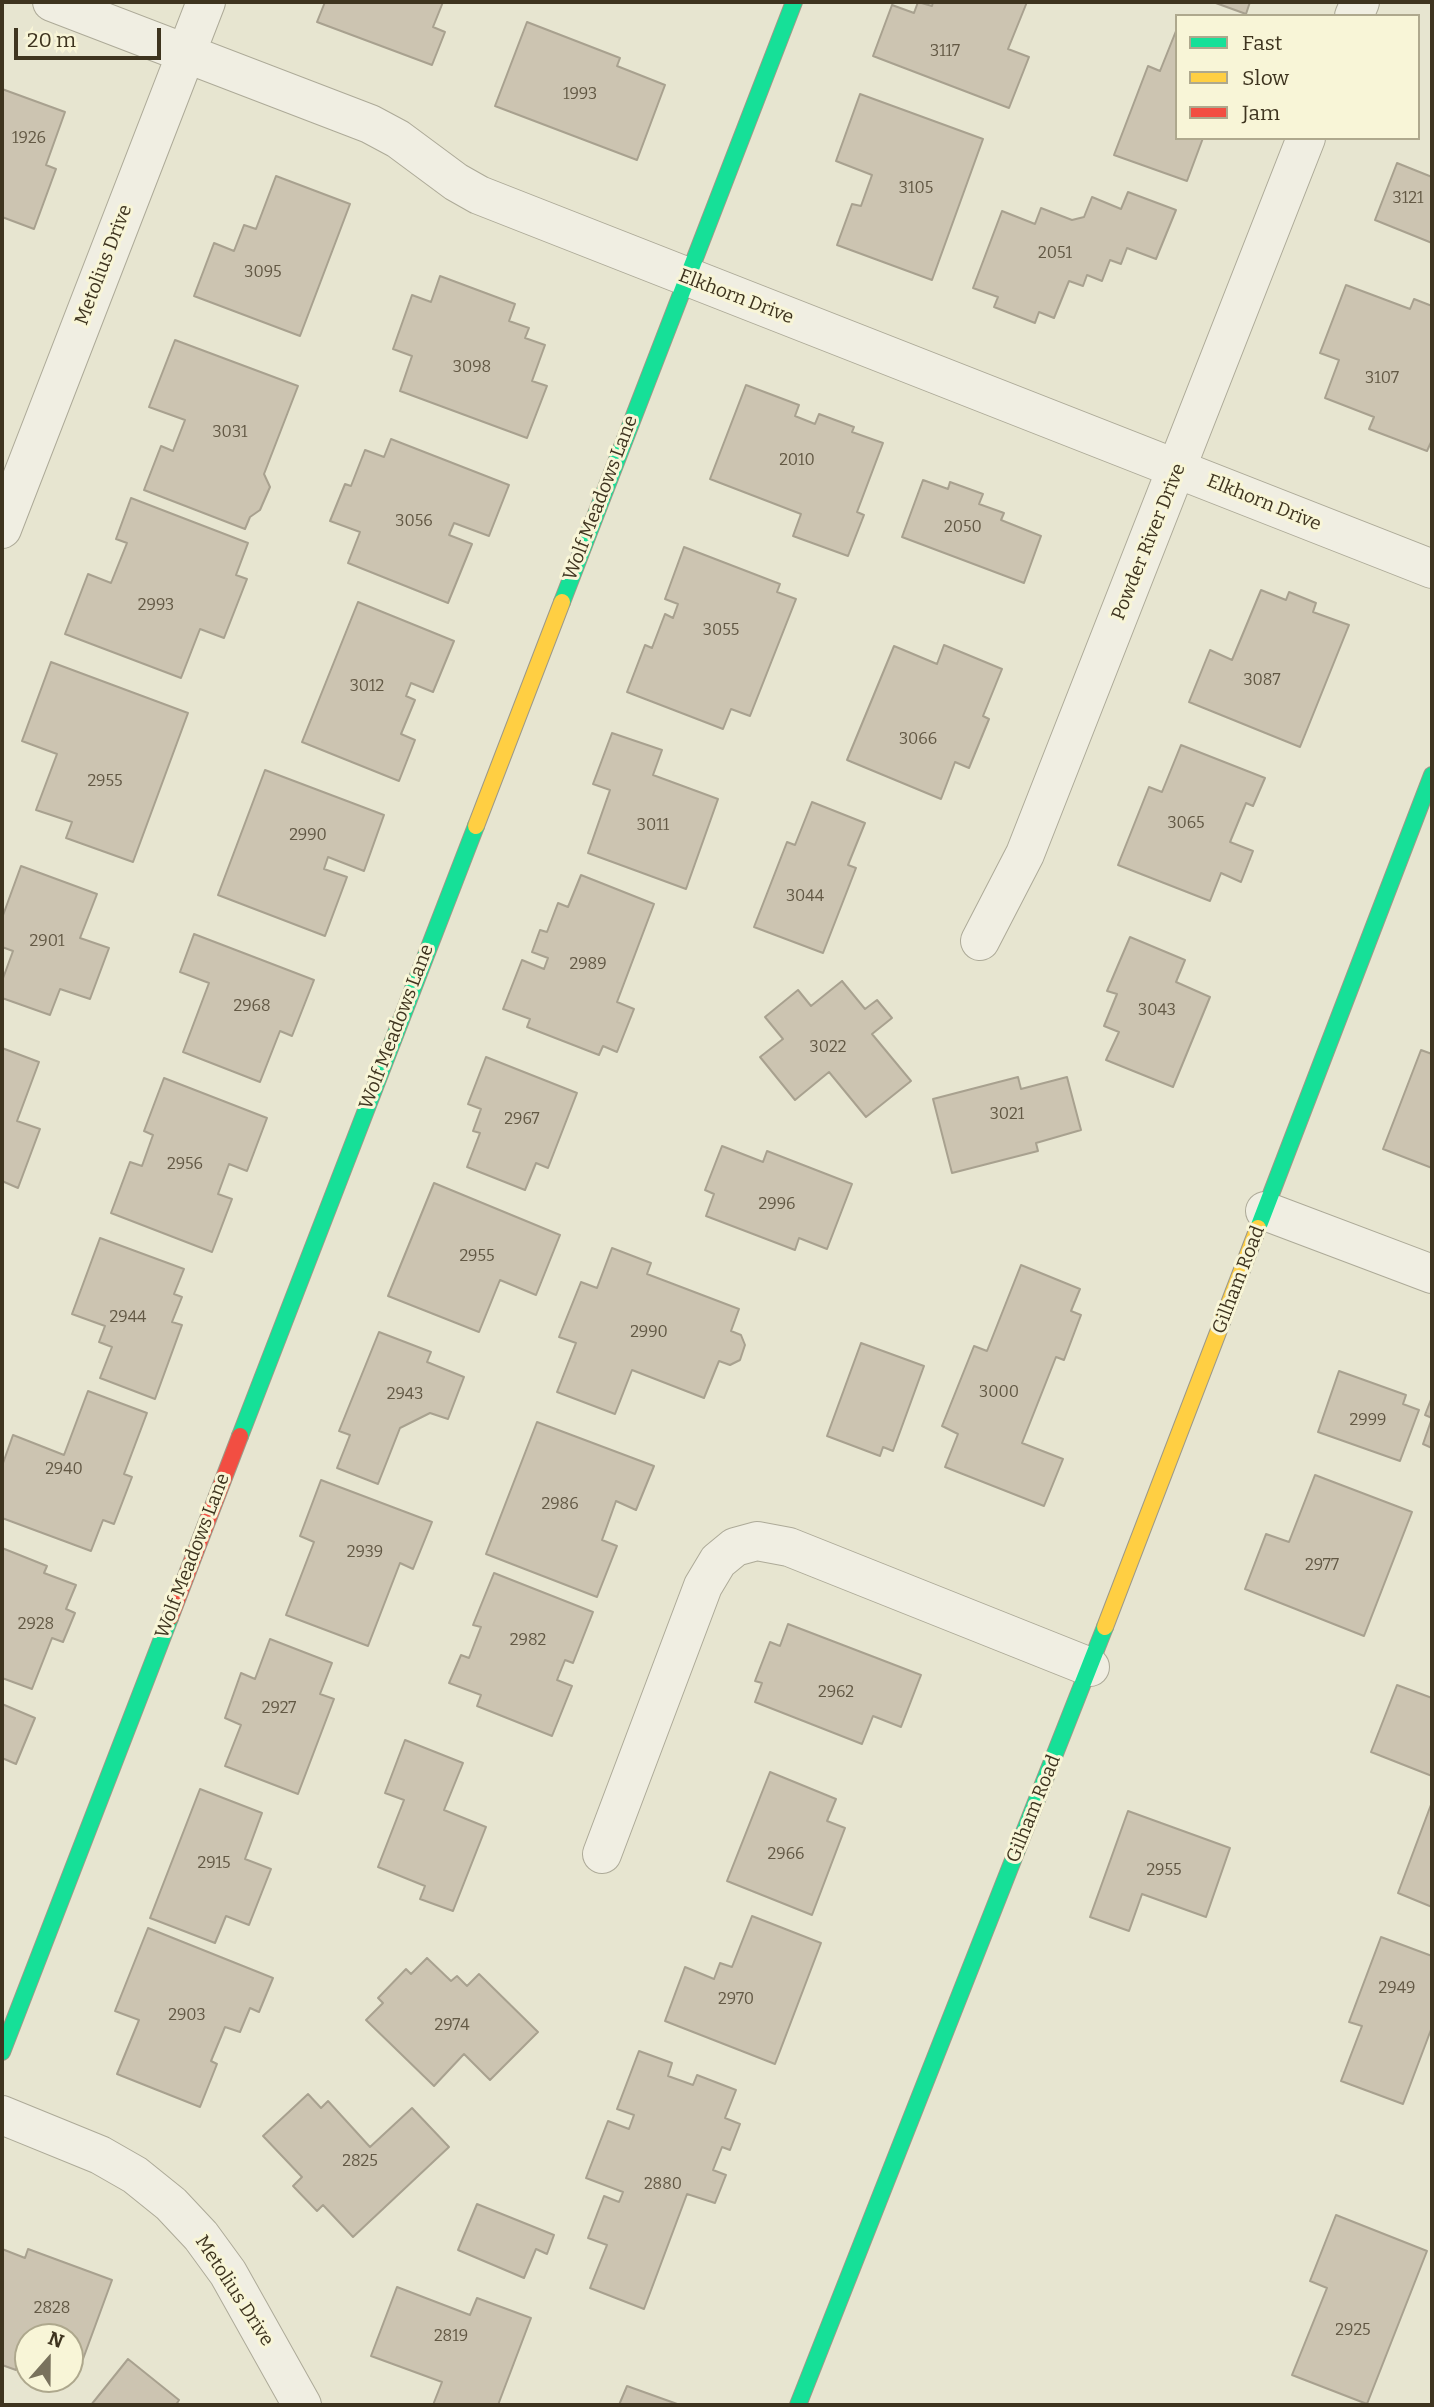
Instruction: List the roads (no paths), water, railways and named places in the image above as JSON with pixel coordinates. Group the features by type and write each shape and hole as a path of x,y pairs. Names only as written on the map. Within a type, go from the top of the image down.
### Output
{"street":[{"name":"Elkhorn Drive","path":"52,2 370,124 398,139 456,183 479,195 1432,569"},
{"name":"Metolius Drive","path":"2,529 206,2"},
{"name":"Wolf Meadows Lane","path":"2,2052 685,277 794,2"},
{"name":"Powder River Drive","path":"980,941 1025,855 1305,140"},
{"name":"Gilham Road","path":"798,2405 1090,1667 1432,775"},
{"name":"Gilham Road","path":"1265,1211 1432,1274"},
{"path":"602,1854 703,1586 718,1561 735,1547 757,1541 789,1547 1090,1667"},
{"name":"Metolius Drive","path":"2,2115 100,2155 135,2175 171,2204 201,2236 228,2273 302,2405"}]}
